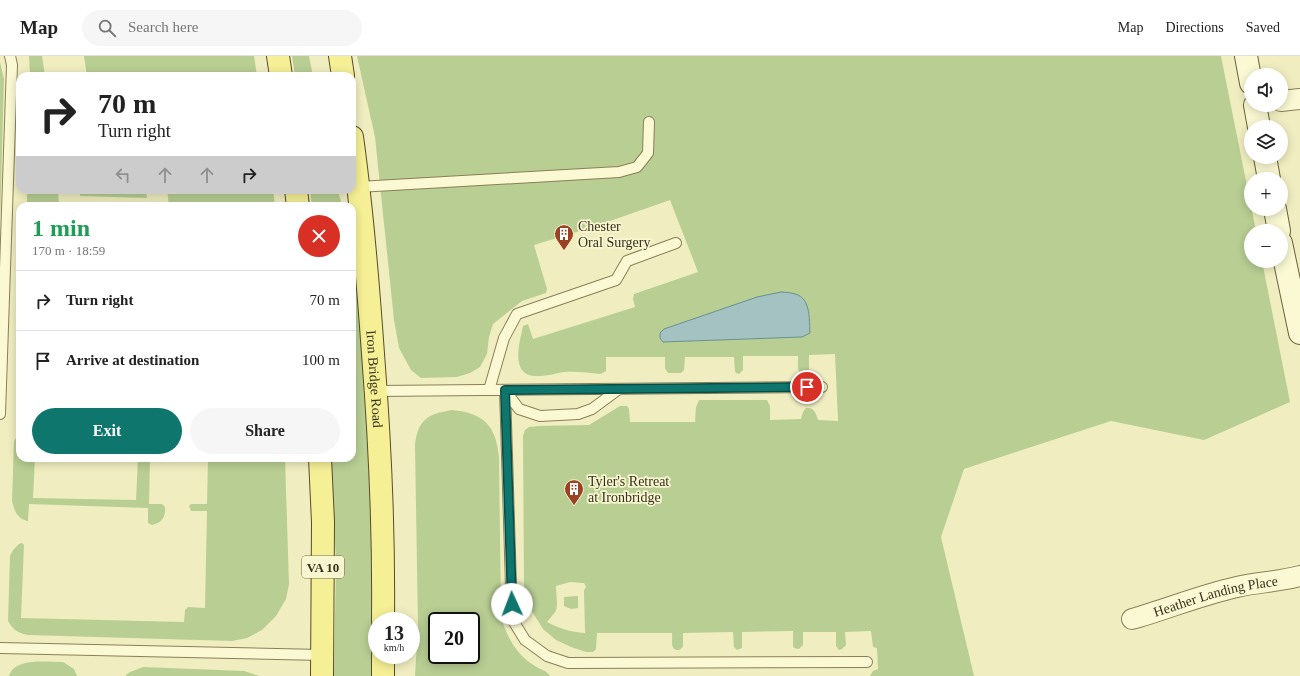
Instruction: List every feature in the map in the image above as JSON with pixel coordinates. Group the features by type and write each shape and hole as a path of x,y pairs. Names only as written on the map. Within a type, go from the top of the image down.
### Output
{"main road":[{"path":"278,56 280,72"},
{"path":"340,56 342,72"},
{"name":"Iron Bridge Road","path":"356,170 369,297 379,435 383,542 383,612"},
{"name":"VA 10","path":"320,462 323,522 323,666"},
{"path":"383,664 383,676"}],"street":[{"path":"1246,56 1248,68"},
{"path":"1288,100 1300,99"},
{"path":"1286,268 1300,333"},
{"name":"Heather Landing Place","path":"1132,620 1196,598 1238,587 1281,581 1300,576"}],"lane":[{"path":"0,414 12,73 10,56"},
{"path":"358,187 619,172 637,167 648,153 649,122"},
{"path":"489,390 504,338 516,314 616,280 628,261 676,243"},
{"path":"376,391 822,387"},
{"path":"505,390 519,409 540,416 578,414 592,409 619,389"},
{"path":"505,390 512,619 525,640 547,656 568,663 867,662"},
{"path":"0,648 323,666"}],"green space":[{"path":"29,56 42,56 44,72 30,72"},
{"path":"84,56 254,56 256,72 86,72"},
{"path":"292,56 309,56 312,72 294,72"},
{"path":"357,56 1221,56 1244,172 1244,216 1253,216 1255,224 1244,224 1244,268 1263,268 1290,402 1204,440 1111,421 964,469 941,537 974,676 870,676 873,671 878,669 877,648 873,647 871,631 845,632 846,645 839,650 836,646 836,632 803,632 803,645 799,649 794,648 793,646 793,631 742,632 742,648 737,650 734,647 733,632 683,633 683,647 679,650 674,649 673,647 672,633 597,633 596,649 593,652 586,652 556,640 543,629 528,605 524,589 523,436 525,430 529,427 538,426 589,425 620,406 627,406 629,409 630,422 695,422 696,407 699,400 767,400 770,406 770,420 801,419 806,408 811,408 818,420 838,421 835,354 809,355 809,371 803,374 800,373 798,369 798,356 743,356 743,370 739,374 735,371 734,357 685,357 684,370 681,373 668,373 665,368 665,357 606,357 606,371 601,374 564,372 540,376 530,375 524,372 518,359 523,326 528,324 533,339 635,307 633,299 634,294 698,272 670,200 596,226 534,245 547,289 546,293 522,301 493,324 489,337 487,354 480,367 470,373 457,377 421,378 411,370 399,348 394,320 375,137","holes":["802,337 663,342 660,338","570,582 584,583 586,587 584,590 585,633 566,630 547,622 556,611 556,586"]},
{"path":"0,62 4,79 0,222"},
{"path":"27,194 58,194 59,202 27,202"},
{"path":"80,194 146,194 147,198 80,196"},
{"path":"168,194 274,194 274,202 168,202"},
{"path":"310,194 339,194 341,202 312,202"},
{"path":"356,278 360,304 370,476 372,612 368,612 368,664 373,664 373,676 334,676 336,563 331,462 356,462"},
{"path":"452,410 472,414 486,423 495,437 499,457 501,617 506,632 517,651 528,662 547,672 550,676 415,676 416,664 420,664 420,612 418,612 415,445 416,436 421,424 430,416"},
{"path":"16,438 16,462 35,462 33,498 136,500 138,462 150,462 149,504 162,504 165,507 163,519 152,525 148,523 148,508 29,504 28,521 24,520 15,511 12,501 14,441"},
{"path":"208,462 285,462 289,584 286,599 276,616 262,630 247,638 232,641 28,635 14,629 8,621 10,556 13,550 22,543 24,545 21,618 184,622 185,610 188,607 205,608 207,511 191,511 189,506 191,504 207,504"},
{"path":"578,596 578,608 571,609 564,606 564,597"},
{"path":"41,661 63,662 74,669 77,676 9,676 12,670 24,663"},
{"path":"143,667 244,671 259,676 125,676 130,672"}],"water":[{"path":"781,292 798,295 805,302 808,312 810,333 802,337 663,342 660,338 660,333 664,329 757,297"}],"place":[{"name":"Chester Oral Surgery","path":"564,251"},
{"name":"Tyler's Retreat at Ironbridge","path":"574,506"}],"route":[{"path":"512,604 505,390 807,387"}]}
